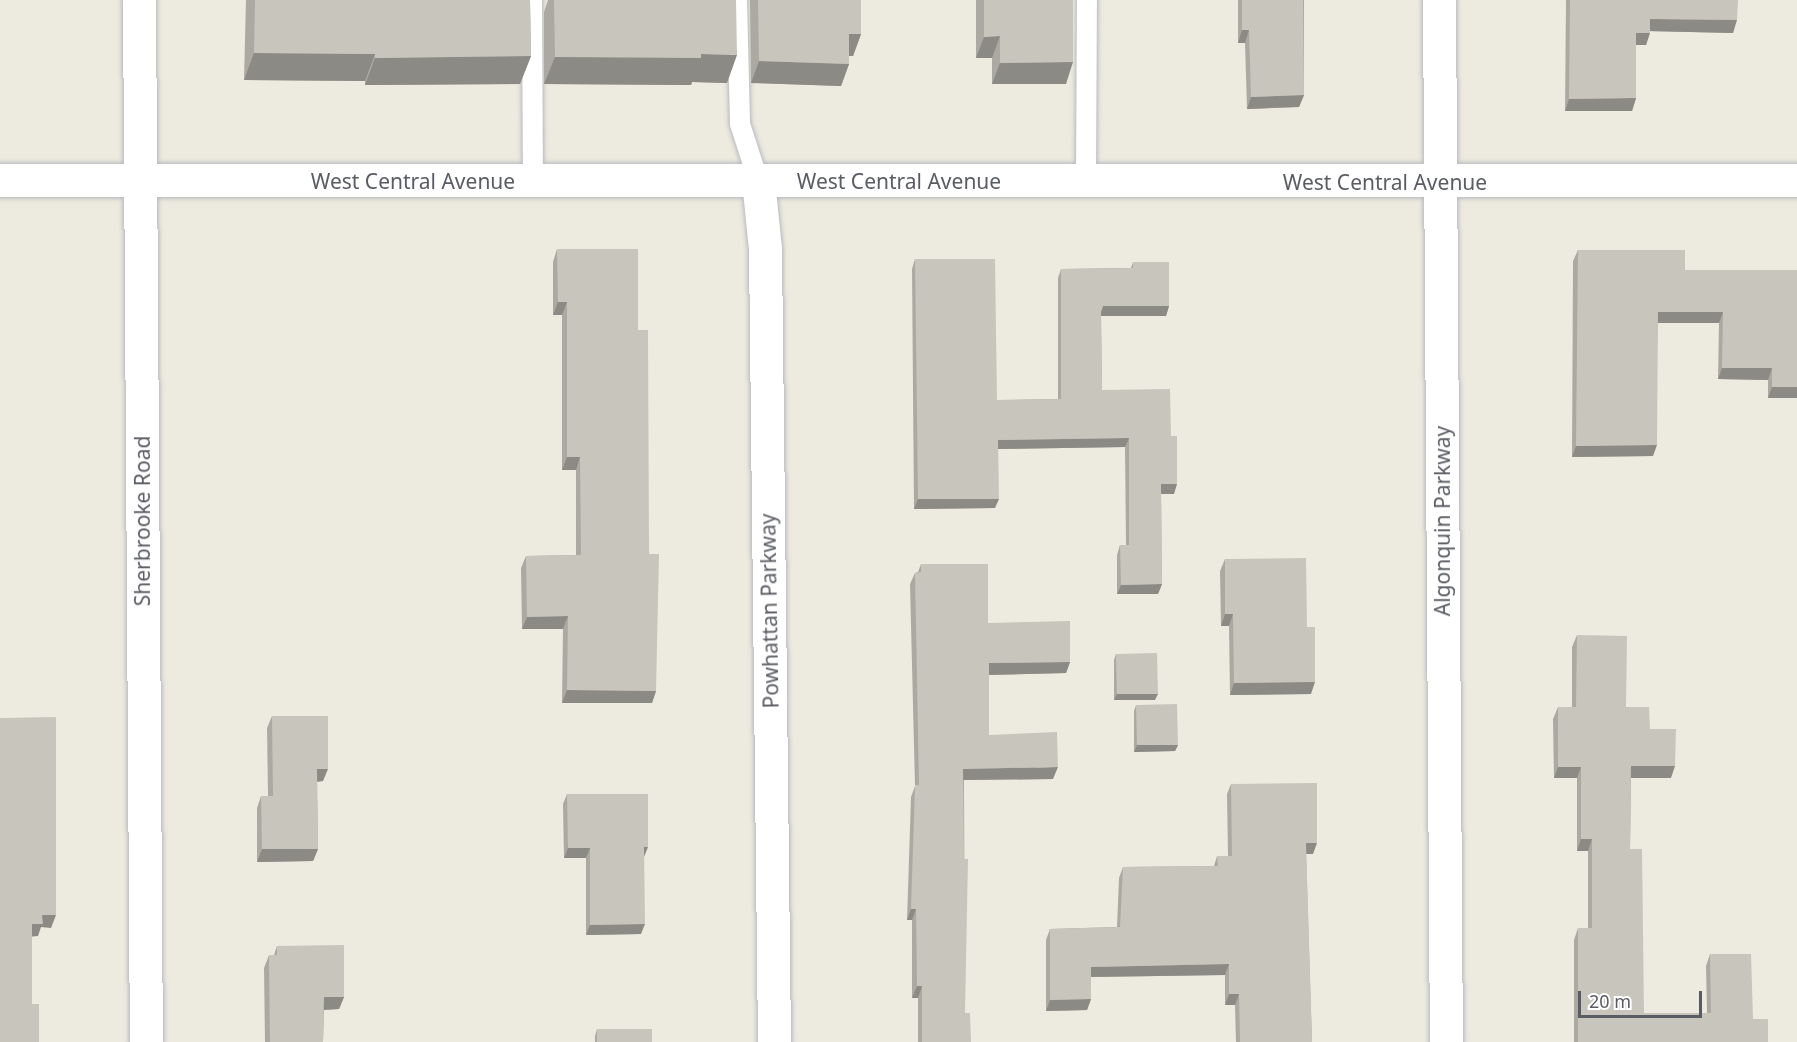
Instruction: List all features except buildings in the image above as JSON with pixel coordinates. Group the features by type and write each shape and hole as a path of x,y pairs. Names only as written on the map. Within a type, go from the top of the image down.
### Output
{"street":[{"name":"Sherbrooke Road","path":"139,0 146,1042"},
{"name":"Algonquin Parkway","path":"1439,0 1446,1042"},
{"name":"West Central Avenue","path":"0,180 1440,182 1797,180"},
{"name":"Powhattan Parkway","path":"758,180 765,249 774,1042"}],"lane":[{"path":"532,0 532,181"},
{"path":"737,0 740,124 758,180"},
{"path":"1086,181 1087,0"}]}
